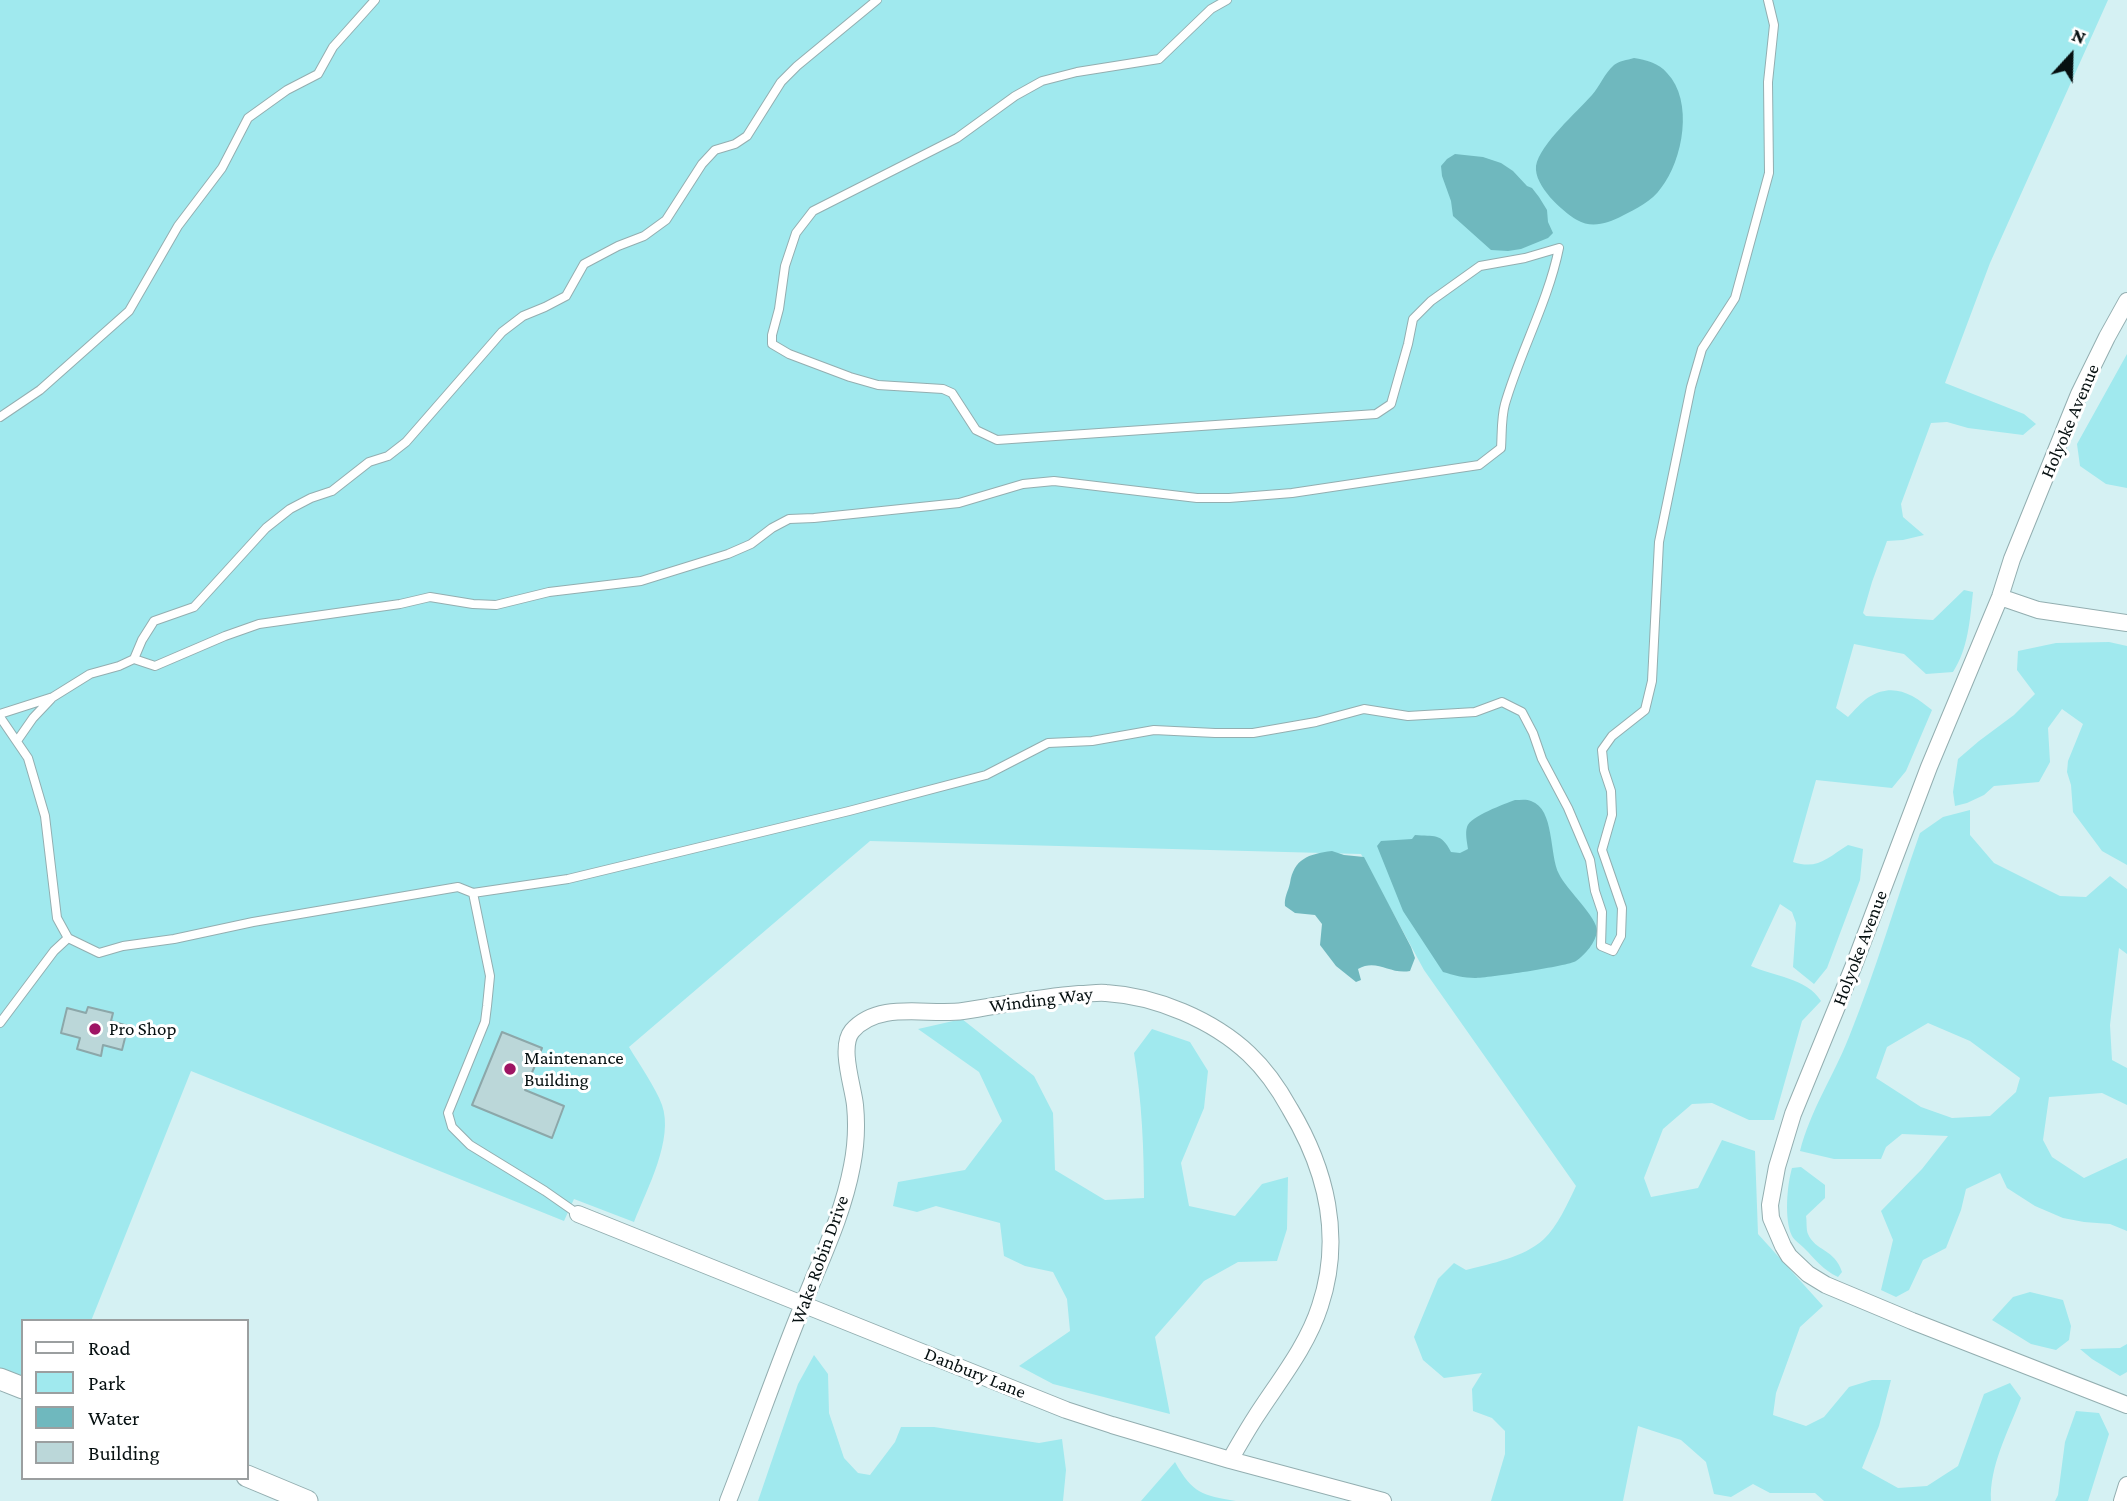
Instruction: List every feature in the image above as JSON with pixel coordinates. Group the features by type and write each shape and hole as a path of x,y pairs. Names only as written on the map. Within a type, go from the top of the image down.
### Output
{"street":[{"name":"Holyoke Avenue","path":"2127,301 2079,394 2012,559 2000,597 1929,766 1854,965 1793,1114 1777,1167 1770,1205 1771,1219 1789,1256 1808,1274 1826,1285 2127,1405"},
{"path":"2000,597 2038,610 2127,623"},
{"name":"Winding Way","path":"869,1018 891,1012 957,1012 1059,996 1106,992 1148,1000 1192,1017 1226,1036 1250,1055 1275,1083 1307,1136 1324,1180 1330,1244 1327,1277 1320,1307 1299,1353 1230,1460"},
{"name":"Wake Robin Drive","path":"728,1501 803,1303 837,1223 852,1166 856,1136 855,1105 846,1051 850,1033 869,1018"},
{"name":"Danbury Lane","path":"578,1214 1066,1410 1230,1460 1383,1501"},
{"path":"0,1379 21,1387"},
{"path":"248,1476 307,1501"},
{"path":"2122,1501 2127,1485"}],"lane":[{"path":"0,417 40,390 129,311 178,226 222,168 248,118 288,90 318,74 333,47 375,0"},
{"path":"877,0 781,82 747,136 735,144 715,150 702,164 666,220 644,236 584,264 566,296 523,316 502,332 406,442 388,456 369,462 332,491 290,509 266,528 194,607 154,621 134,659 90,674 53,696 0,715 28,758 44,816 57,918 68,938 99,953 123,946 174,939 253,922 458,887 473,893 568,879 986,775 1048,743 1092,741 1154,730 1253,733 1316,722 1364,709 1408,716 1475,712 1502,702 1522,712 1542,760 1568,808 1590,860 1602,912 1601,946 1613,951 1621,936 1622,908 1602,850 1612,815 1611,792 1604,770 1602,750 1612,736 1645,710 1652,681 1658,542 1691,387 1702,349 1735,298 1769,173 1769,82 1774,25 1768,0"},
{"path":"134,659 155,666 259,624 400,604 430,597 496,605 549,592 641,580 728,554 751,544 789,519 959,503 1023,484 1054,481 1197,498 1229,498 1292,493 1479,465 1501,448 1504,406 1540,310 1559,248 1525,258 1480,266 1431,301 1413,319 1391,404 1376,414 997,440 976,430 952,393 943,388 878,385 789,354 772,344 785,266 796,233 813,211 957,138 1015,96 1042,81 1077,72 1159,59 1211,9 1227,0"},
{"path":"17,741 53,696"},
{"path":"473,893 489,976 488,996 485,1023 448,1113 452,1127 470,1145 578,1214"},
{"path":"0,1023 54,951 68,938"}],"green space":[{"path":"0,0 2108,0 1990,263 1945,383 2024,414 2036,424 2023,435 1968,428 1947,422 1931,423 1901,504 1903,517 1924,535 1887,541 1863,613 1866,616 1933,620 1964,590 1973,592 1968,634 1962,654 1953,672 1926,674 1904,654 1854,644 1836,708 1848,717 1869,697 1886,690 1894,690 1918,699 1932,710 1906,771 1892,788 1816,780 1793,862 1816,864 1848,845 1863,849 1860,880 1827,968 1814,984 1793,967 1796,923 1792,912 1780,904 1751,966 1798,982 1815,993 1821,1001 1802,1021 1774,1120 1749,1120 1712,1103 1692,1104 1663,1129 1644,1178 1651,1197 1698,1188 1722,1140 1755,1151 1758,1234 1823,1306 1800,1327 1776,1393 1773,1415 1806,1426 1824,1417 1849,1387 1872,1380 1891,1380 1879,1426 1862,1468 1898,1488 1927,1486 1958,1466 1984,1394 2010,1383 2021,1398 1996,1461 1991,1501 1824,1501 1815,1493 1770,1493 1753,1484 1731,1497 1714,1494 1706,1462 1681,1440 1638,1426 1623,1501 1491,1501 1505,1454 1505,1431 1492,1418 1473,1411 1472,1389 1482,1373 1444,1378 1423,1360 1414,1337 1438,1279 1454,1263 1466,1270 1507,1259 1536,1246 1553,1228 1576,1186 1424,970 1361,854 870,841 629,1047 656,1091 665,1118 662,1148 634,1222 574,1199 564,1221 191,1071 92,1319 21,1319 21,1386 0,1378"},
{"path":"2127,354 2127,488 2106,484 2080,466 2077,444"},
{"path":"2109,642 2127,646 2127,865 2102,851 2073,812 2068,761 2083,724 2062,709 2048,728 2050,762 2039,782 1994,786 1984,795 1955,806 1953,792 1958,759 2014,715 2035,694 2017,670 2018,651 2056,643"},
{"path":"1970,810 1970,835 1994,863 2060,896 2086,897 2110,876 2127,889 2127,954 2119,948 2110,1025 2112,1060 2127,1068 2127,1105 2102,1093 2049,1097 2043,1140 2052,1157 2084,1178 2127,1158 2127,1231 2110,1224 2063,1218 2035,1206 2007,1188 2000,1173 1966,1189 1946,1248 1923,1260 1909,1290 1896,1297 1881,1290 1893,1240 1881,1211 1922,1169 1948,1136 1902,1134 1886,1147 1881,1159 1834,1159 1800,1151 1804,1136 1859,1012 1920,833 1943,817","holes":["1928,1023 1970,1041 2020,1078 2016,1092 1990,1116 1952,1118 1921,1107 1876,1078 1887,1047"]},
{"path":"962,1019 1034,1076 1053,1113 1055,1170 1105,1200 1144,1198 1142,1125 1134,1053 1152,1029 1190,1042 1208,1071 1204,1108 1181,1163 1189,1206 1235,1216 1262,1184 1288,1177 1287,1229 1277,1261 1238,1262 1204,1281 1155,1337 1170,1414 1053,1384 1019,1366 1070,1331 1067,1299 1053,1272 1025,1266 1004,1256 1000,1223 936,1206 917,1212 893,1206 898,1182 965,1170 1002,1121 979,1072 918,1029"},
{"path":"1801,1167 1825,1185 1825,1198 1806,1216 1807,1230 1811,1240 1839,1264 1842,1272 1838,1277 1824,1268 1792,1236 1789,1229 1787,1202 1790,1175 1792,1168"},
{"path":"2030,1292 2063,1300 2071,1326 2069,1340 2056,1350 2031,1344 1992,1320 2013,1297"},
{"path":"2127,1344 2127,1372 2120,1376 2080,1349 2120,1348"},
{"path":"814,1355 828,1374 829,1413 844,1458 858,1473 870,1475 895,1442 901,1427 934,1427 1039,1443 1062,1439 1066,1470 1063,1501 758,1501 798,1384"},
{"path":"2076,1411 2099,1413 2109,1434 2088,1501 2055,1501 2065,1442"},
{"path":"1175,1462 1193,1487 1215,1497 1236,1501 1141,1501"}],"water":[{"path":"1634,58 1660,67 1675,85 1683,114 1680,147 1669,176 1653,197 1606,223 1583,223 1564,211 1544,190 1539,182 1536,166 1544,148 1592,95 1614,65"},
{"path":"1455,154 1483,157 1501,163 1513,171 1539,197 1547,210 1553,233 1548,238 1521,249 1491,250 1453,216 1441,166"},
{"path":"1515,800 1531,801 1544,813 1559,874 1596,925 1595,939 1576,961 1559,966 1475,978 1443,972 1403,911 1377,846 1381,841 1412,839 1415,835 1432,836 1444,841 1451,852 1460,853 1468,849 1467,827 1474,819"},
{"path":"1332,851 1364,857 1411,947 1415,958 1410,971 1365,966 1358,969 1361,980 1356,982 1336,966 1320,945 1322,924 1315,915 1295,913 1285,906 1292,875 1299,863 1309,856"}],"building":[{"name":"Pro Shop","path":"88,1007 113,1013 111,1021 128,1026 122,1050 103,1045 101,1056 77,1049 80,1038 61,1033 67,1008 86,1013"},
{"name":"Maintenance Building","path":"502,1032 542,1048 525,1090 564,1106 552,1138 472,1105"}],"place":[{"name":"Pro Shop","path":"95,1029"},
{"name":"Maintenance Building","path":"510,1069"}]}
